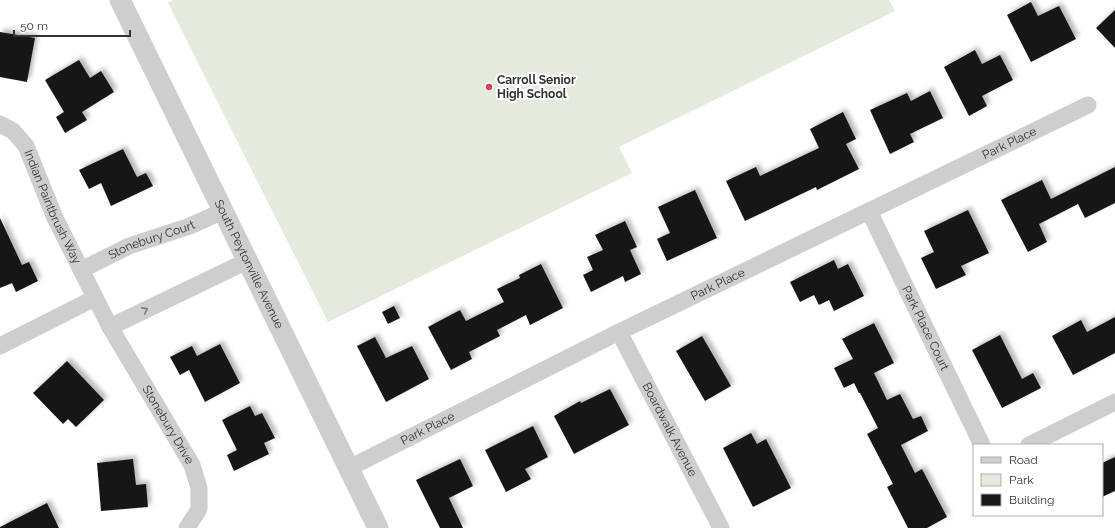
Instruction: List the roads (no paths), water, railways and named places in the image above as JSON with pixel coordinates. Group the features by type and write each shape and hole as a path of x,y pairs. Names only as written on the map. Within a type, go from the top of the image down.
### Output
{"street":[{"name":"South Peytonville Avenue","path":"120,0 378,528"},
{"name":"Park Place","path":"349,468 619,332 1088,104"},
{"name":"Indian Paintbrush Way","path":"0,124 13,131 26,146 55,218 95,298"},
{"name":"Stonebury Court","path":"81,270 129,246 190,226 223,211"},
{"name":"Park Place Court","path":"870,211 982,444"},
{"path":"110,327 247,261"},
{"path":"0,346 95,298"},
{"name":"Stonebury Drive","path":"95,298 110,327 192,465 199,488 199,509 187,528"},
{"name":"Boardwalk Avenue","path":"619,332 721,528"},
{"path":"1031,444 1115,402"}],"place":[{"name":"Carroll Senior High School","path":"489,87"}]}
